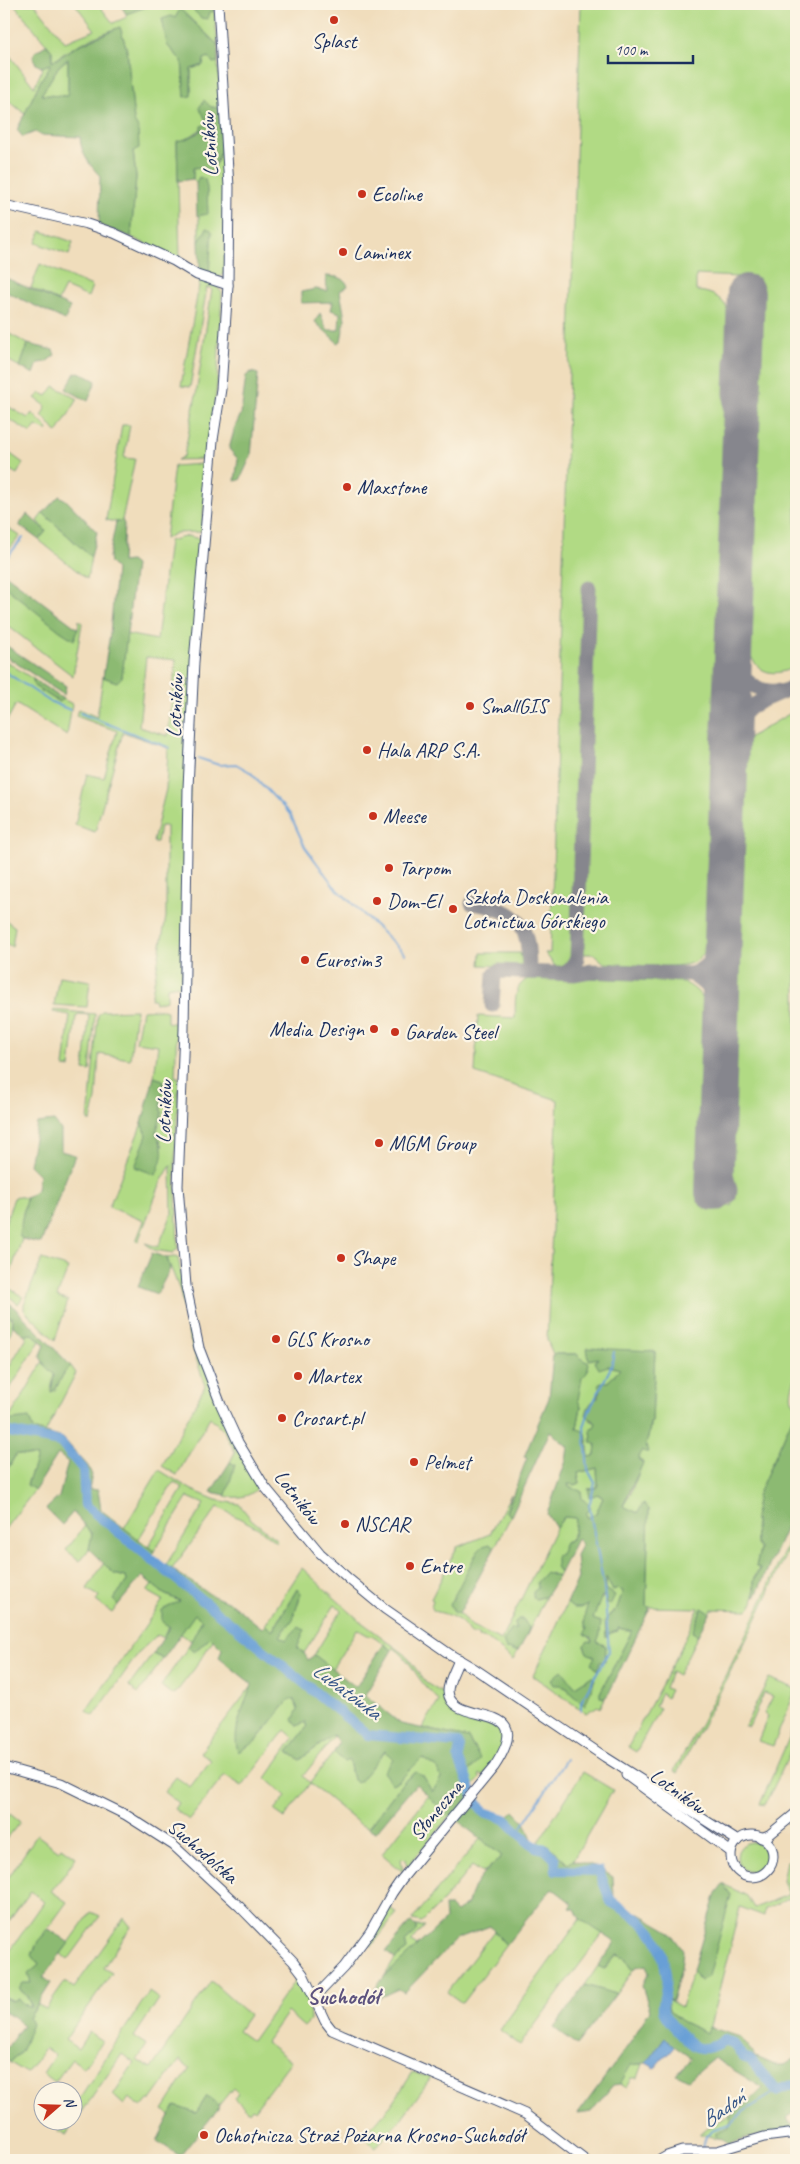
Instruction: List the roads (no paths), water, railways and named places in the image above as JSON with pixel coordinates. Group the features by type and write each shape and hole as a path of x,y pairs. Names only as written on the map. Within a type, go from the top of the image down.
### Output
{"street":[{"name":"Lotników","path":"218,4 229,188 228,285 221,389 213,440 199,606 188,788 184,1029 178,1186 186,1286 199,1348 221,1405 238,1442 265,1487 320,1553 385,1609 451,1655 605,1757 738,1841"},
{"path":"4,205 114,233 174,261 197,275 228,285"},
{"name":"Słoneczna","path":"315,1997 348,1962 370,1932 392,1893 504,1753 508,1737 506,1729 500,1721 487,1715 466,1712 456,1705 450,1697 448,1691 450,1680 459,1659"},
{"name":"Lotników","path":"605,1757 626,1775 731,1852"},
{"name":"Suchodolska","path":"4,1767 62,1783 133,1819 174,1844 289,1956 303,1974 328,2027 361,2044 525,2114 585,2160"},
{"path":"761,1838 796,1813"},
{"path":"770,1848 788,1820"},
{"path":"749,1836 761,1838 770,1848 772,1861 766,1872 754,1877 747,1877 736,1870 733,1865 731,1852 738,1841 749,1836"},
{"path":"660,2160 674,2153 717,2150 764,2137 796,2133"}],"water":[{"path":"665,2037 674,2046 655,2068 646,2063"}],"waterway":[{"path":"8,556 23,538"},
{"path":"4,671 49,701 70,710"},
{"path":"80,713 170,748"},
{"path":"198,758 219,765 236,764 250,772 290,814 305,847 334,886 405,954"},
{"path":"581,1710 584,1696 609,1651 604,1587 589,1506 595,1483 588,1470 584,1427 589,1411 611,1367 614,1352"},
{"name":"Lubatówka","path":"4,1431 60,1442 83,1469 85,1505 368,1735 458,1743 460,1747 458,1757 475,1800 484,1812 505,1819 527,1841 536,1847 545,1849 555,1859 556,1870 599,1871 611,1902 645,1925 656,1938 666,1971 663,2001 664,2014 682,2036 692,2045 700,2048 711,2047 725,2040 734,2044 743,2057 751,2060 777,2091 796,2083"},
{"path":"518,1833 566,1759"},
{"name":"Badoń","path":"703,2148 706,2136 714,2130 730,2125 743,2112 777,2091"}],"place":[{"name":"Splast","path":"334,20"},
{"name":"Ecoline","path":"362,194"},
{"name":"Laminex","path":"343,252"},
{"name":"Maxstone","path":"347,487"},
{"name":"SmallGIS","path":"470,706"},
{"name":"Hala ARP S.A.","path":"367,750"},
{"name":"Meese","path":"373,816"},
{"name":"Tarpom","path":"389,868"},
{"name":"Dom-El","path":"377,901"},
{"name":"Szkoła Doskonalenia Lotnictwa Górskiego","path":"453,909"},
{"name":"Eurosim3","path":"305,960"},
{"name":"Media Design","path":"374,1029"},
{"name":"Garden Steel","path":"395,1032"},
{"name":"MGM Group","path":"379,1143"},
{"name":"Shape","path":"341,1258"},
{"name":"GLS Krosno","path":"276,1339"},
{"name":"Martex","path":"298,1376"},
{"name":"Crosart.pl","path":"282,1418"},
{"name":"Pelmet","path":"414,1462"},
{"name":"NSCAR","path":"345,1524"},
{"name":"Entre","path":"410,1566"},
{"name":"Ochotnicza Straż Pożarna Krosno-Suchodół","path":"204,2135"}],"district":[{"name":"Suchodół","path":"343,1996"}]}
